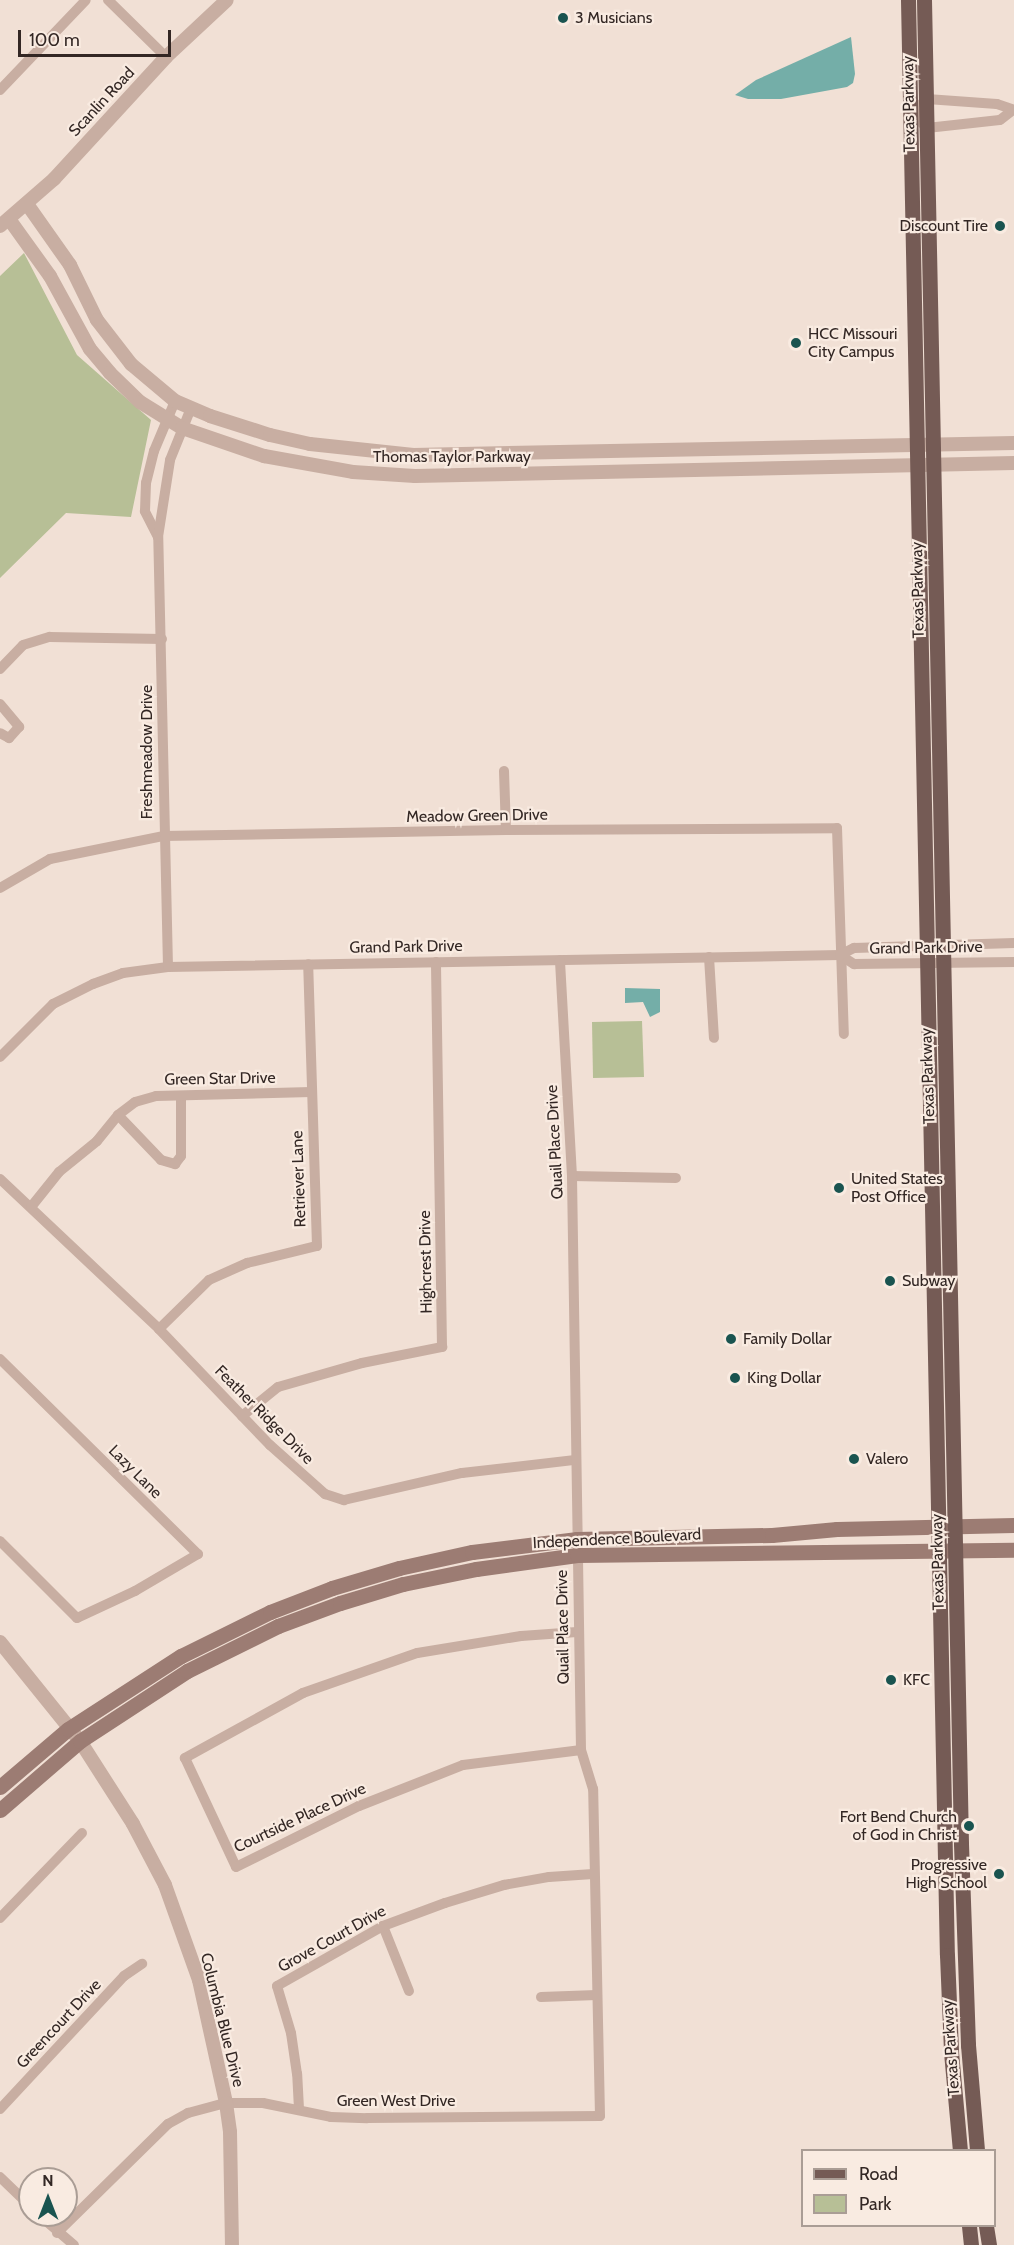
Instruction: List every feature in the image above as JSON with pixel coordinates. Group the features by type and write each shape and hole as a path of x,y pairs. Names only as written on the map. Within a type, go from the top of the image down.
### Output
{"main road":[{"name":"Texas Parkway","path":"908,0 944,1813 951,2052 960,2149"},
{"name":"Texas Parkway","path":"924,0 961,1845 968,2045 977,2149"},
{"path":"923,737 939,737"},
{"path":"931,1130 939,1136 940,1152 948,1159"},
{"path":"933,1261 941,1272 942,1284 951,1294"},
{"name":"Independence Boulevard","path":"0,1787 68,1729 143,1678 226,1633 332,1588 399,1568 472,1552 577,1539 772,1535 837,1529 1014,1525"},
{"path":"772,1535 778,1551"},
{"name":"Independence Boulevard","path":"0,1810 80,1741 155,1690 234,1647 340,1603 403,1584 476,1569 578,1556 778,1551 837,1554 1014,1550"},
{"path":"399,1568 403,1584"},
{"path":"226,1633 234,1647"},
{"path":"944,1813 952,1819 953,1835 961,1845"},
{"path":"969,2227 971,2245"},
{"path":"986,2227 988,2245"}],"street":[{"path":"0,90 86,0"},
{"path":"108,0 166,57"},
{"name":"Scanlin Road","path":"5,222 54,179 166,57 227,0"},
{"path":"910,99 918,106 922,123 927,128 1000,120 1013,110"},
{"path":"927,99 997,104 1013,110"},
{"name":"Thomas Taylor Parkway","path":"27,204 58,247 111,340 131,364 175,400 191,408 270,435 310,444 386,453 1014,442"},
{"name":"Thomas Taylor Parkway","path":"5,222 50,276 90,349 110,374 140,402 182,428 264,456 315,466 384,475 1014,463"},
{"name":"Freshmeadow Drive","path":"158,537 145,511 146,483 166,419 175,400"},
{"name":"Freshmeadow Drive","path":"168,967 163,836 162,639 158,537 170,460 191,408"},
{"path":"750,447 750,469"},
{"path":"0,669 23,645 50,637 162,639"},
{"path":"0,704 19,727 9,738 0,733"},
{"path":"504,771 506,830"},
{"name":"Meadow Green Drive","path":"0,888 50,859 163,836 506,830 837,828 840,955"},
{"name":"Grand Park Drive","path":"0,1057 53,1004 93,984 123,973 168,967 840,955 854,948 1014,943"},
{"path":"840,955 844,1034"},
{"name":"Grand Park Drive","path":"840,955 854,964 1014,962"},
{"path":"709,957 714,1038"},
{"name":"Quail Place Drive","path":"560,960 572,1176 578,1556 577,1632 581,1750 593,1789 593,1874 600,2116 568,2115"},
{"name":"Highcrest Drive","path":"242,1416 278,1387 362,1363 442,1347 436,962"},
{"name":"Retriever Lane","path":"159,1329 209,1280 247,1263 317,1246 308,964"},
{"name":"Green Star Drive","path":"31,1207 59,1172 97,1141 118,1115 135,1102 156,1096 311,1092"},
{"path":"118,1115 161,1160 175,1164 181,1156 181,1096"},
{"path":"572,1176 676,1178"},
{"name":"Feather Ridge Drive","path":"0,1179 159,1329 242,1416 325,1494 344,1500 462,1473 575,1461"},
{"name":"Lazy Lane","path":"0,1359 198,1554 135,1591 77,1618 0,1541"},
{"name":"Courtside Place Drive","path":"577,1632 522,1636 417,1653 303,1693 185,1758 236,1867 359,1806 463,1765 581,1750"},
{"name":"Columbia Blue Drive","path":"0,1642 80,1741 133,1824 165,1885 199,1980 226,2103 230,2132 232,2245"},
{"path":"0,1918 82,1833"},
{"name":"Grove Court Drive","path":"299,2109 291,2033 277,1986 382,1926 445,1903 504,1885 549,1876 593,1874"},
{"path":"382,1926 409,1991"},
{"name":"Greencourt Drive","path":"0,2109 124,1976 142,1964"},
{"path":"541,1997 597,1995"},
{"name":"Green West Drive","path":"57,2233 168,2124 188,2113 226,2103 263,2103 331,2117 568,2115"},
{"path":"0,2177 18,2194"},
{"path":"51,2227 74,2245"}],"green space":[{"path":"24,253 77,355 151,420 131,517 66,513 0,578 0,276"},
{"path":"642,1021 644,1077 593,1078 592,1022"}],"water":[{"path":"851,37 855,74 853,83 847,87 781,99 748,99 735,95 756,80"},
{"path":"625,988 660,989 660,1012 650,1017 643,1002 625,1003"}],"place":[{"name":"3 Musicians","path":"563,18"},
{"name":"Discount Tire","path":"1000,226"},
{"name":"HCC Missouri City Campus","path":"796,343"},
{"name":"United States Post Office","path":"839,1188"},
{"name":"Subway","path":"890,1281"},
{"name":"Family Dollar","path":"731,1339"},
{"name":"King Dollar","path":"735,1378"},
{"name":"Valero","path":"854,1459"},
{"name":"KFC","path":"891,1680"},
{"name":"Fort Bend Church of God in Christ","path":"969,1826"},
{"name":"Progressive High School","path":"999,1874"}]}
